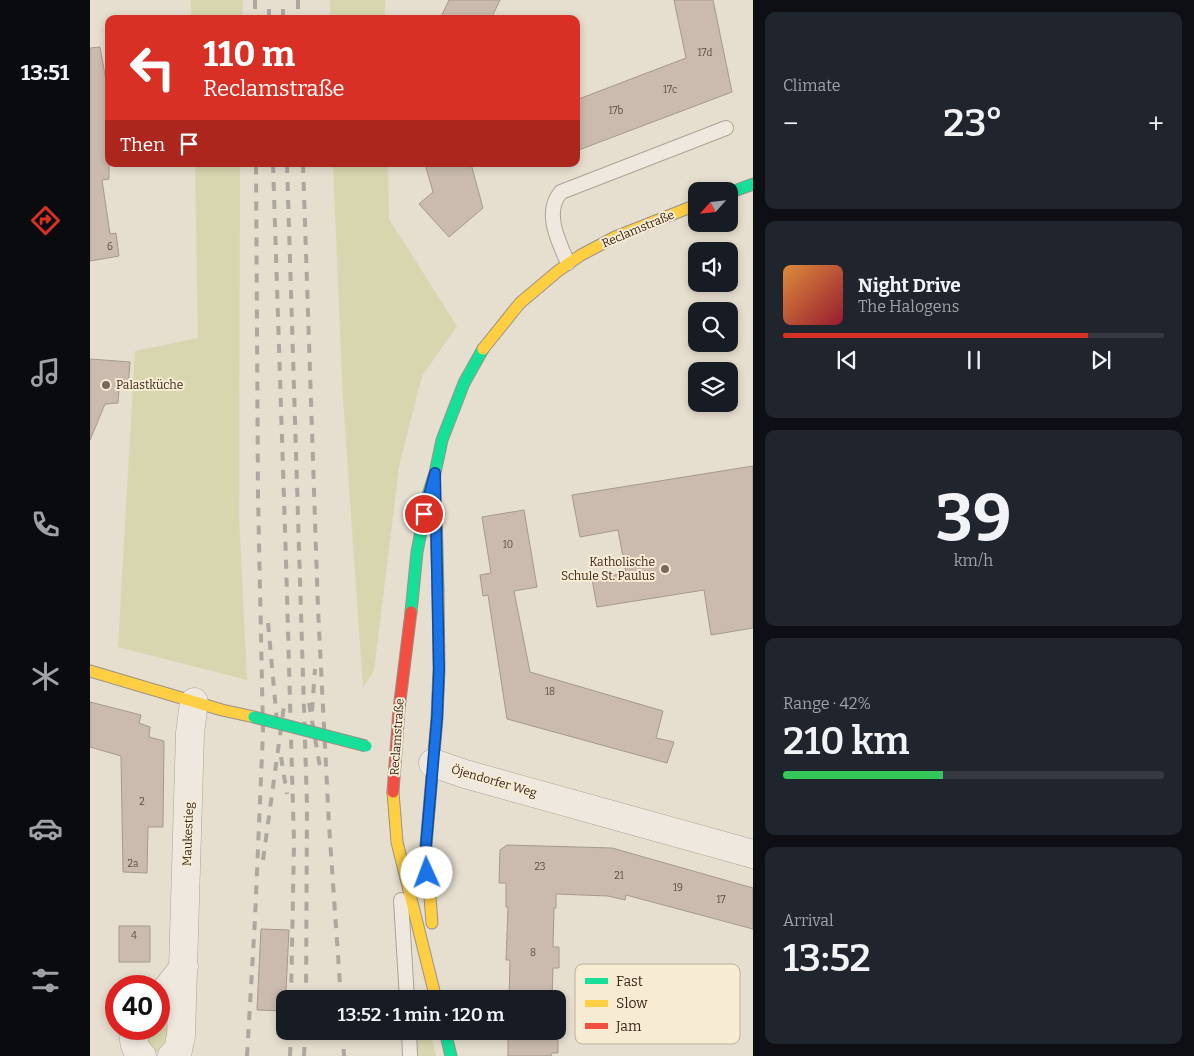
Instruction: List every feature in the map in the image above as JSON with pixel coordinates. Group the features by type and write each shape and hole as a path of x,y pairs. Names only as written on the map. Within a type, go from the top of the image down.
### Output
{"street":[{"path":"738,190 753,184"},
{"name":"Reclamstraße","path":"434,990 397,842 393,800 392,754 417,552 428,495 442,440 464,383 483,350 520,303 568,263 615,237 688,208"},
{"name":"Reclamstraße","path":"434,932 428,887 426,845 428,762 439,669 435,473"},
{"path":"90,671 222,710 392,754"},
{"name":"Maukestieg","path":"172,1056 178,1050 181,1036 190,733 194,702"},
{"name":"Öjendorfer Weg","path":"428,762 753,854"},
{"path":"436,952 442,990"},
{"path":"170,985 184,967"},
{"path":"134,1040 138,1053 142,1056"},
{"path":"448,1040 451,1056"}],"lane":[{"path":"568,263 558,241 554,221 555,203 561,192 726,128"},
{"path":"397,842 406,990"},
{"path":"409,1040 410,1056"}],"green space":[{"path":"191,0 243,0 242,15 191,15"},
{"path":"330,0 385,0 385,15 330,15"},
{"path":"195,167 240,167 239,516 247,680 118,647 135,351 198,338"},
{"path":"333,167 388,167 389,219 457,326 422,376 399,467 374,671 363,687 343,399"},
{"path":"170,1011 175,1016 170,1031"},
{"path":"146,1040 167,1040 163,1051 151,1050"},
{"path":"416,1040 432,1040 436,1056 417,1056"}],"building":[{"path":"449,0 500,0 493,15 442,15"},
{"path":"674,0 713,0 732,92 580,149 580,98 686,58"},
{"path":"100,47 105,75 105,167 109,167 109,179 102,180 110,234 116,233 119,256 90,261 90,48"},
{"path":"426,167 472,167 483,208 449,237 419,204 433,192"},
{"path":"90,359 130,362 128,388 119,389 118,403 105,404 90,440"},
{"path":"753,466 753,628 711,635 704,590 597,607 592,579 626,573 618,530 580,537 572,495"},
{"path":"524,510 537,587 514,591 530,672 663,711 656,738 674,742 667,763 507,719 488,595 483,596 480,575 491,573 482,517"},
{"path":"90,702 141,715 139,723 150,727 149,737 164,741 163,827 148,827 147,873 123,872 121,756 90,747"},
{"path":"507,845 612,848 753,888 753,929 626,895 625,900 608,896 556,894 553,947 559,947 559,968 553,968 552,990 509,990 510,960 506,960 508,907 506,907 506,883 499,883 500,850"},
{"path":"119,926 150,926 150,962 119,962"},
{"path":"261,929 289,930 286,990 276,990 276,1011 257,1010"},
{"path":"508,1040 558,1040 558,1053 552,1053 551,1056 508,1056"}],"railway":[{"path":"255,0 255,15"},
{"path":"298,0 298,15"},
{"path":"269,9 269,15"},
{"path":"283,9 283,15"},
{"path":"247,1056 263,731 258,495 256,167"},
{"path":"273,167 294,843 291,990"},
{"path":"287,167 307,805 306,990"},
{"path":"303,167 318,609 329,825 340,990"},
{"path":"268,623 277,722"},
{"path":"312,711 315,669"},
{"path":"309,703 320,767"},
{"path":"263,860 284,706"},
{"path":"281,757 287,794"},
{"path":"290,1056 291,1040"},
{"path":"304,1056 305,1040"},
{"path":"343,1040 344,1056"}],"traffic: fast":[{"path":"738,190 753,184"},
{"path":"411,612 417,552 428,495 442,440 464,383 483,349"},
{"path":"436,509 438,591"},
{"path":"254,717 366,746"},
{"path":"447,1040 451,1056"}],"traffic: slow":[{"path":"483,349 520,303 558,271 581,255 615,237 688,208"},
{"path":"432,923 426,845 437,718 439,669 438,591"},
{"path":"90,671 222,710 254,717"},
{"path":"393,792 397,842 434,990"}],"traffic: jam":[{"path":"393,792 399,709 411,612"}],"place":[{"name":"Palastküche","path":"106,385"},
{"name":"Katholische Schule St. Paulus","path":"665,569"}],"route":[{"path":"424,514 435,473 439,669 437,718 426,845 427,873"}]}
